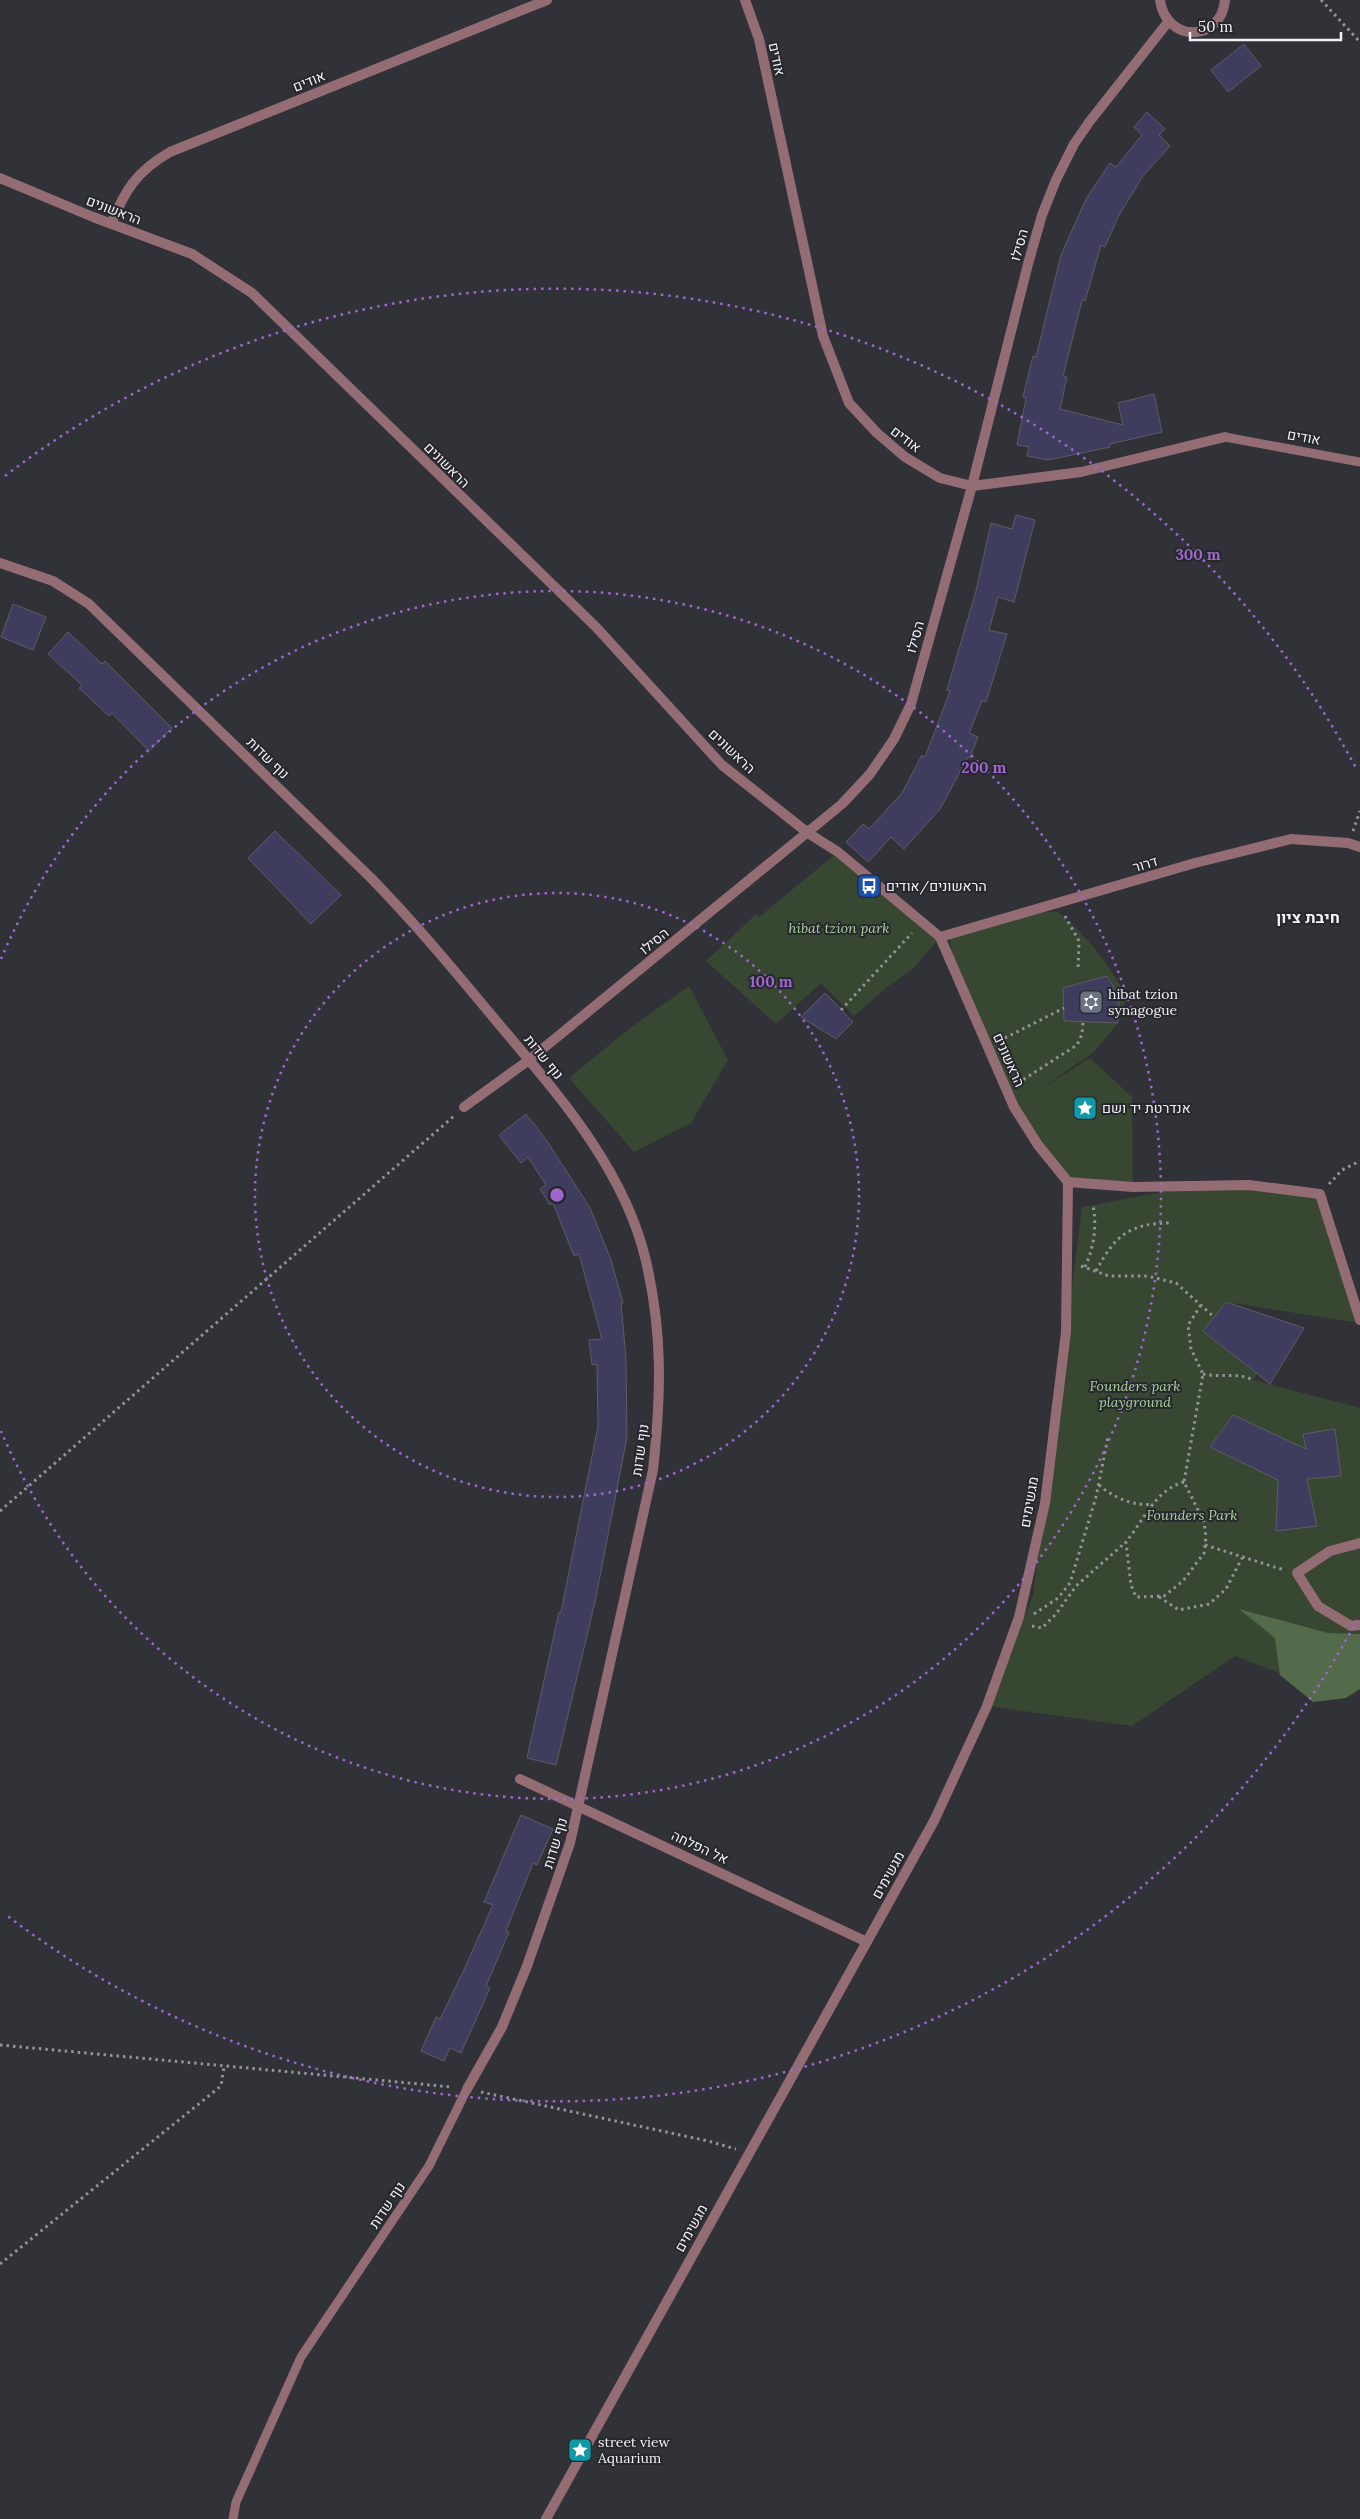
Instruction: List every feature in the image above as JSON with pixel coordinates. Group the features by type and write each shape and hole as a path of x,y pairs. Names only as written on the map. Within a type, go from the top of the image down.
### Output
{"street":[{"name":"אודים","path":"111,224 123,196 136,178 150,163 170,152 547,0"},
{"path":"1160,0 1162,12 1168,22 1185,32 1205,30 1220,17 1225,0"},
{"name":"אודים","path":"749,2 759,39 823,336 849,403 877,433 905,457 940,478 972,486 1081,472 1225,437"},
{"name":"הסילו","path":"464,1107 529,1060 842,804 870,774 894,739 911,704 972,486 1042,215 1056,180 1074,144 1168,22"},
{"name":"הראשונים","path":"0,178 111,224 192,254 252,293 596,627 722,765 808,833 838,852 940,937 1006,1090 1038,1145 1068,1182"},
{"name":"נוף שדות","path":"0,563 53,580 89,604 412,920 563,1102 598,1153 629,1210 646,1259 656,1314 661,1367 660,1410 653,1470 580,1806 570,1844 527,1966 502,2027 467,2089"},
{"name":"דרור","path":"940,937 1195,864 1291,839 1348,843 1360,848"},
{"path":"1068,1182 1133,1187 1249,1185 1320,1194 1360,1320"},
{"name":"מגשימים","path":"546,2519 934,1821 987,1706 1019,1617 1045,1503 1066,1332 1068,1182"},
{"path":"1360,1543 1330,1551 1297,1573 1318,1606 1351,1626 1360,1625"},
{"name":"אל הפלחה","path":"520,1779 867,1942"}],"lane":[{"name":"אודים","path":"1225,437 1360,462"},
{"name":"נוף שדות","path":"233,2519 236,2502 301,2357 430,2166 467,2089"}],"path":[{"path":"1322,0 1360,42"},
{"path":"1348,843 1360,811"},
{"path":"1054,904 1069,921 1079,941 1078,971"},
{"path":"842,1010 922,922"},
{"path":"988,1047 1064,1008"},
{"path":"1006,1090 1076,1045 1082,1034 1084,1022"},
{"path":"0,1511 464,1107"},
{"path":"1320,1194 1342,1170 1360,1161"},
{"path":"1085,1267 1094,1238 1096,1222 1093,1205"},
{"path":"1096,1271 1112,1244 1136,1226 1152,1223 1172,1223"},
{"path":"1066,1260 1109,1276 1147,1276 1176,1283 1214,1316"},
{"path":"1126,1542 1131,1585 1136,1597 1164,1596 1183,1581 1200,1560 1205,1545 1204,1522 1184,1482 1202,1374 1196,1363 1188,1325 1201,1305"},
{"path":"1202,1374 1215,1377 1245,1376 1253,1380"},
{"path":"1019,1617 1028,1617 1038,1612 1058,1598 1070,1584 1099,1484 1108,1436"},
{"path":"1019,1617 1033,1627 1042,1628 1056,1614 1076,1586 1126,1542 1153,1504 1171,1486 1184,1482"},
{"path":"1099,1484 1104,1490 1132,1502 1144,1505 1153,1504"},
{"path":"1205,1545 1242,1558 1297,1573"},
{"path":"1158,1596 1180,1610 1210,1604 1226,1589 1242,1558"},
{"path":"0,2045 467,2089 708,2141 748,2153"},
{"path":"0,2264 221,2086 224,2067"}],"green space":[{"name":"hibat tzion park","path":"838,852 940,937 913,969 887,987 854,1016 821,983 776,1024 706,961 756,914 759,917"},
{"path":"1058,912 1097,951 1127,998 1118,1023 1094,1052 1038,1091 1090,1058 1132,1097 1133,1187 1068,1182 1014,1107 955,972 949,934 1023,913"},
{"path":"689,986 728,1060 691,1123 634,1152 569,1078 630,1028"},
{"name":"Founders Park","path":"1200,1185 1320,1194 1360,1323 1226,1302 1203,1331 1257,1374 1253,1380 1360,1408 1360,1650 1320,1689 1235,1656 1132,1726 987,1706 1033,1596 1082,1207"},
{"path":"1239,1609 1328,1633 1360,1634 1360,1689 1346,1698 1313,1702 1280,1675 1275,1638"}],"building":[{"path":"1244,44 1261,66 1228,92 1211,70"},
{"path":"1147,112 1165,129 1159,135 1170,146 1143,176 1118,217 1105,247 1101,245 1085,301 1082,300 1063,376 1067,377 1060,409 1123,425 1118,403 1154,394 1162,432 1110,444 1110,447 1048,460 1027,456 1029,447 1017,445 1026,398 1023,397 1033,356 1036,357 1061,255 1086,199 1110,163 1116,167 1142,135 1134,127"},
{"path":"1016,515 1035,520 1014,602 998,597 989,630 1007,634 986,702 982,701 969,733 978,737 970,758 968,757 940,809 904,849 891,837 868,862 846,842 863,824 869,829 902,793 922,755 925,757 950,691 947,690 976,591 991,523 1012,529"},
{"path":"13,604 46,617 33,650 1,637"},
{"path":"68,632 102,664 105,661 172,728 149,751 112,713 109,716 79,688 82,685 48,654"},
{"path":"275,831 341,895 311,924 248,858"},
{"name":"hibat tzion synagogue","path":"1107,976 1119,996 1118,1023 1064,1021 1063,988"},
{"path":"825,993 853,1022 836,1039 801,1017"},
{"path":"526,1114 547,1141 590,1208 611,1260 623,1303 621,1303 626,1358 627,1437 595,1602 556,1765 527,1758 559,1612 561,1612 598,1426 597,1364 592,1365 589,1340 602,1339 579,1254 574,1256 553,1203 550,1205 540,1189 546,1185 528,1157 521,1163 499,1135"},
{"path":"1226,1302 1304,1328 1270,1384 1203,1331"},
{"path":"1233,1415 1306,1449 1303,1434 1335,1429 1341,1476 1307,1479 1317,1526 1276,1531 1278,1480 1210,1447"},
{"path":"521,1815 553,1829 537,1865 533,1863 506,1931 509,1932 486,1986 490,1988 461,2053 450,2048 444,2061 421,2051 436,2017 440,2019 493,1905 484,1902"}],"place":[{"name":"הראשונים/אודים","path":"869,886"},
{"name":"hibat tzion synagogue","path":"1091,1002"},
{"name":"אנדרטת יד ושם","path":"1085,1108"},
{"name":"street view Aquarium","path":"580,2450"}],"district":[{"name":"חיבת ציון","path":"1308,917"}],"park label":[{"name":"Founders park playground","path":"1135,1394"}]}
